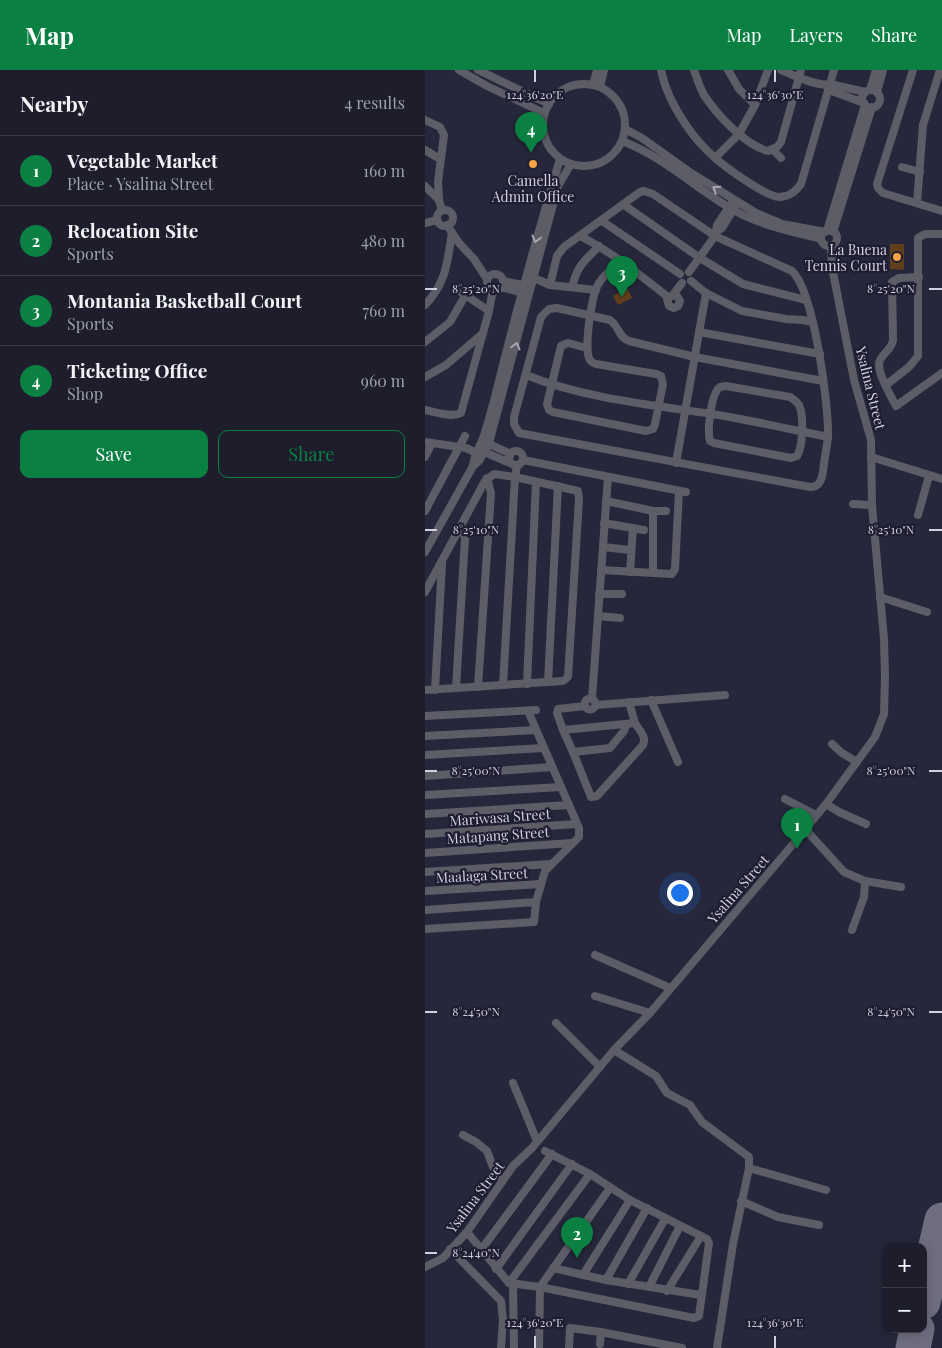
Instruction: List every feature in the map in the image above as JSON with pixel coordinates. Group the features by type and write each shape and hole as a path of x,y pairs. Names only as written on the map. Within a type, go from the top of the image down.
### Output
{"street":[{"path":"459,70 487,86 544,113"},
{"path":"479,70 549,104"},
{"path":"596,86 597,70"},
{"path":"596,86 604,70"},
{"path":"661,70 668,92 677,110 697,140 715,158 760,190 778,197 787,196 795,192 801,184 834,70"},
{"path":"694,70 703,94 715,110 739,134 762,149 773,150 781,158"},
{"path":"728,70 739,89 755,106"},
{"path":"715,158 739,134 755,106 768,70"},
{"path":"781,70 800,74 867,105 877,105 879,101 879,96 870,91 828,86"},
{"path":"870,91 876,70"},
{"path":"831,246 823,244 867,105 863,96 870,91 883,70"},
{"path":"913,70 877,184 883,193 942,211"},
{"path":"917,203 924,116 939,70"},
{"path":"773,150 781,142 800,74"},
{"path":"579,84 596,86 611,94 620,104 624,116 625,129 622,141 616,151 607,160 595,165 571,164 560,159 546,141 543,130 544,113 549,104 556,94 579,84"},
{"path":"425,120 440,127 443,131 444,141 438,182 442,211"},
{"path":"625,129 755,213 782,224 826,233"},
{"path":"622,141 653,155 731,209 779,230 826,233"},
{"path":"425,150 440,159"},
{"path":"480,453 544,210 560,159"},
{"path":"425,552 480,453 530,296 558,186 571,164"},
{"path":"902,167 920,172"},
{"path":"425,186 439,200"},
{"path":"550,285 557,256 564,247 640,192 649,192 716,234 792,271 799,280 806,300 820,354 823,381 828,437 822,476 819,484 810,488 519,433 514,424 514,417 543,313 549,309 557,308 610,320 615,323 623,339 695,357 823,381"},
{"path":"689,272 716,234 717,225 731,209 735,201"},
{"path":"624,205 700,258 743,284 806,300"},
{"path":"442,211 448,211 452,215 451,221 447,225 441,225 437,220 438,215 442,211"},
{"path":"425,223 437,220"},
{"path":"602,221 680,274"},
{"path":"447,225 487,279 488,287 532,287"},
{"path":"425,305 437,290 445,275 452,233"},
{"name":"Ysalina Street","path":"425,1267 443,1258 467,1232 513,1166 532,1148 599,1067 650,1012 805,829 826,804 875,737 883,714 885,676 872,505 870,433 854,380 832,267 831,246 836,241 836,236 826,233"},
{"path":"886,385 909,367 918,356 918,238 925,234 942,234"},
{"path":"579,236 599,246 671,296 682,282"},
{"path":"572,287 580,265 599,246"},
{"path":"587,348 568,344 561,346 547,407 553,412 646,431 653,429 663,384 661,376 596,364 589,359 587,348 596,290 599,282 622,261"},
{"path":"680,274 685,271 689,272"},
{"path":"689,272 692,276 691,281"},
{"path":"425,410 452,415 461,413 492,295 500,286 501,276 496,274 490,275 487,279"},
{"path":"680,274 679,278 682,282 687,284 691,281"},
{"path":"919,277 899,278 892,282 893,345 879,364 896,406 942,373"},
{"path":"534,278 550,285 596,290"},
{"path":"691,281 706,293 742,311 812,322"},
{"path":"523,288 530,296"},
{"path":"458,290 489,311"},
{"path":"676,463 706,293"},
{"path":"425,342 450,322 465,296"},
{"path":"699,332 820,354"},
{"path":"425,377 446,365 481,335"},
{"path":"525,375 551,385 658,407 684,412 711,414 828,437"},
{"path":"727,386 790,397 799,405 802,432 800,453 795,458 710,441 708,433 714,394 720,387 727,386"},
{"path":"425,510 465,436"},
{"path":"425,457 429,442 458,448 463,453 480,453 511,454 515,451 523,455 523,460 521,464 514,464 480,453"},
{"path":"503,685 515,477 514,464 509,458 511,454"},
{"path":"871,457 942,479"},
{"path":"523,460 682,492 675,569 671,574 601,570"},
{"path":"425,592 487,478 494,474 578,491 568,678 563,682 425,690"},
{"path":"918,515 929,476"},
{"path":"594,702 597,616 608,477"},
{"path":"478,687 491,493 487,478"},
{"path":"527,684 536,482"},
{"path":"549,682 558,486"},
{"path":"606,501 653,511 666,511"},
{"path":"853,504 872,505"},
{"path":"653,511 653,573"},
{"path":"604,524 644,530"},
{"path":"457,688 465,538 461,528"},
{"path":"630,572 633,528"},
{"path":"603,547 630,550"},
{"path":"435,690 443,562"},
{"path":"599,594 622,594"},
{"path":"880,597 927,612"},
{"path":"597,616 620,618"},
{"path":"629,702 635,724 643,736 643,745 597,796 591,797 563,730 557,713 558,709 585,706 586,700 594,702 629,702 725,695"},
{"path":"651,700 678,762"},
{"path":"425,716 532,710 536,730 580,835 545,871 536,902 534,922 425,929"},
{"path":"563,730 635,724"},
{"path":"573,752 610,748 624,731 626,725"},
{"path":"425,736 536,730"},
{"path":"832,744 841,753 857,762"},
{"path":"425,755 544,748"},
{"path":"425,776 553,767"},
{"path":"425,795 561,786"},
{"path":"785,799 816,815"},
{"path":"826,804 866,824"},
{"name":"Mariwasa Street","path":"425,814 569,805"},
{"name":"Mariwasa Street","path":"425,834 577,824"},
{"path":"805,829 844,872 865,881 901,887"},
{"name":"Matapang Street","path":"425,853 572,843"},
{"path":"425,872 551,864"},
{"path":"853,930 863,897 865,881"},
{"name":"Maalaga Street","path":"425,891 541,884"},
{"path":"425,910 536,902"},
{"path":"595,955 670,988"},
{"path":"595,996 650,1012"},
{"path":"556,1024 599,1067"},
{"path":"614,1050 656,1076 667,1092 690,1105 707,1126 746,1154 750,1161 741,1201 717,1348"},
{"path":"513,1083 537,1141"},
{"path":"463,1134 487,1151 493,1168 502,1182"},
{"path":"467,1232 481,1250 496,1269 511,1284 540,1287 694,1318 699,1316 709,1243 707,1239 630,1200 590,1174 549,1152 481,1250"},
{"path":"496,1269 571,1164"},
{"path":"749,1168 826,1190"},
{"path":"514,1348 511,1284 590,1174"},
{"path":"539,1348 540,1287 610,1188"},
{"path":"583,1274 630,1200"},
{"path":"741,1201 779,1217 819,1225"},
{"path":"606,1280 647,1208"},
{"path":"628,1284 665,1219"},
{"path":"649,1287 681,1226"},
{"path":"667,1290 701,1236"},
{"path":"450,1249 501,1301 503,1320 501,1348"},
{"path":"425,1264 434,1264"},
{"path":"553,1268 606,1280 701,1295"},
{"path":"569,1348 570,1328 601,1332 682,1348"},
{"path":"600,1344 601,1332"},
{"path":"634,1348 635,1339"}],"shaded area":[{"name":"La Buena Tennis Court","path":"890,244 904,244 904,270 890,269"},
{"path":"627,288 632,298 618,305 613,296"}],"taxiway":[{"path":"927,1288 942,1291"}],"runway":[{"path":"926,1288 942,1220"},
{"path":"913,1348 916,1333"}],"place":[{"name":"Ticketing Office","path":"531,153"},
{"name":"Camella Admin Office","path":"533,164"},
{"name":"La Buena Tennis Court","path":"897,257"},
{"name":"Montania Basketball Court","path":"622,297"},
{"name":"Vegetable Market","path":"797,849"},
{"name":"Relocation Site","path":"577,1258"}]}
